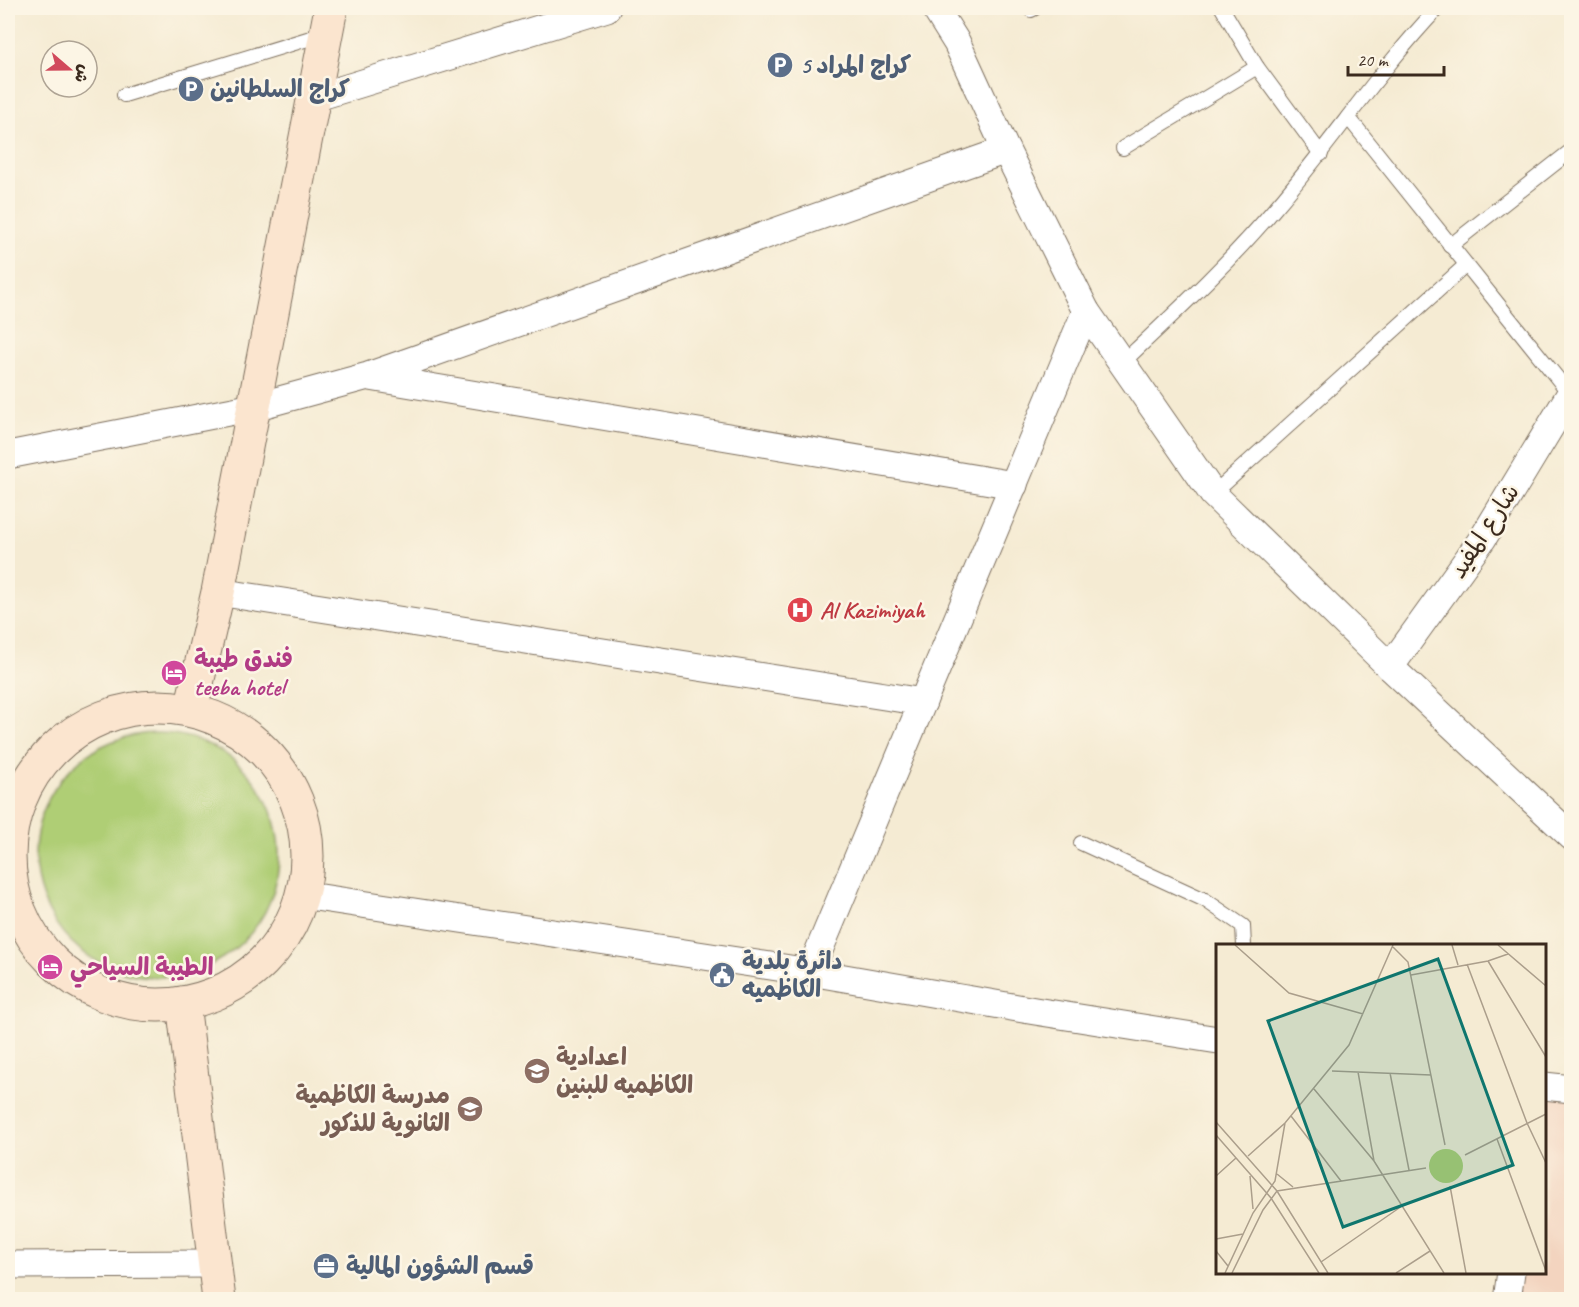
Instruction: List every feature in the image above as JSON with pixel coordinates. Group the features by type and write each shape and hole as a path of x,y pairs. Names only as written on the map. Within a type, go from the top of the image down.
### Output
{"street":[{"path":"314,98 607,8"},
{"path":"935,8 957,43 1006,150 1086,311 1213,494 1390,667 1572,837"},
{"path":"191,709 218,592 329,20"},
{"path":"8,455 254,406 368,376 1006,150"},
{"path":"810,972 1086,311"},
{"path":"368,376 1014,485"},
{"name":"شارع المفيد","path":"1390,667 1483,538 1571,393"},
{"path":"218,592 923,702"},
{"path":"151,706 191,709 228,724 261,747 286,778 302,815 307,855 302,895 285,934 259,967 224,990 183,1003 135,1004 90,990 52,961 24,922 10,876 9,827 29,781 46,757 76,730 112,713 151,706"},
{"path":"302,895 810,972 1216,1040"},
{"path":"183,1003 219,1299"},
{"path":"1546,1086 1572,1089"},
{"path":"8,1265 215,1264"},
{"path":"1507,1299 1511,1274"}],"lane":[{"path":"1222,8 1257,68 1321,154"},
{"path":"1123,362 1244,244 1321,154 1374,81 1438,8"},
{"path":"124,95 329,20"},
{"path":"1123,148 1257,68"},
{"path":"1348,117 1571,393"},
{"path":"1450,246 1572,150"},
{"path":"1213,494 1466,265"},
{"path":"1081,843 1205,900 1243,926 1244,944"}],"shaded area":[{"path":"1546,1086 1571,1089 1571,1299 1507,1300 1511,1274 1546,1274"}],"green space":[{"path":"145,733 169,733 192,738 215,747 235,761 251,777 270,808 277,831 279,855 277,879 265,913 251,933 235,949 215,963 192,972 169,977 145,977 122,972 99,963 79,949 63,933 49,913 40,890 35,867 35,843 40,820 49,797 63,777 79,761 99,747 122,738"}],"place":[{"name":"كراج المراد 5","path":"780,65"},
{"name":"كراج السلطانين","path":"191,89"},
{"name":"Al Kazimiyah","path":"800,610"},
{"name":"فندق طيبة teeba hotel","path":"174,673"},
{"name":"الطيبة السياحي","path":"50,967"},
{"name":"دائرة بلدية الكاظميه","path":"722,975"},
{"name":"اعدادية الكاظميه للبنين","path":"537,1071"},
{"name":"مدرسة الكاظمية الثانوية للذكور","path":"470,1109"},
{"name":"قسم الشؤون المالية","path":"326,1266"}]}
